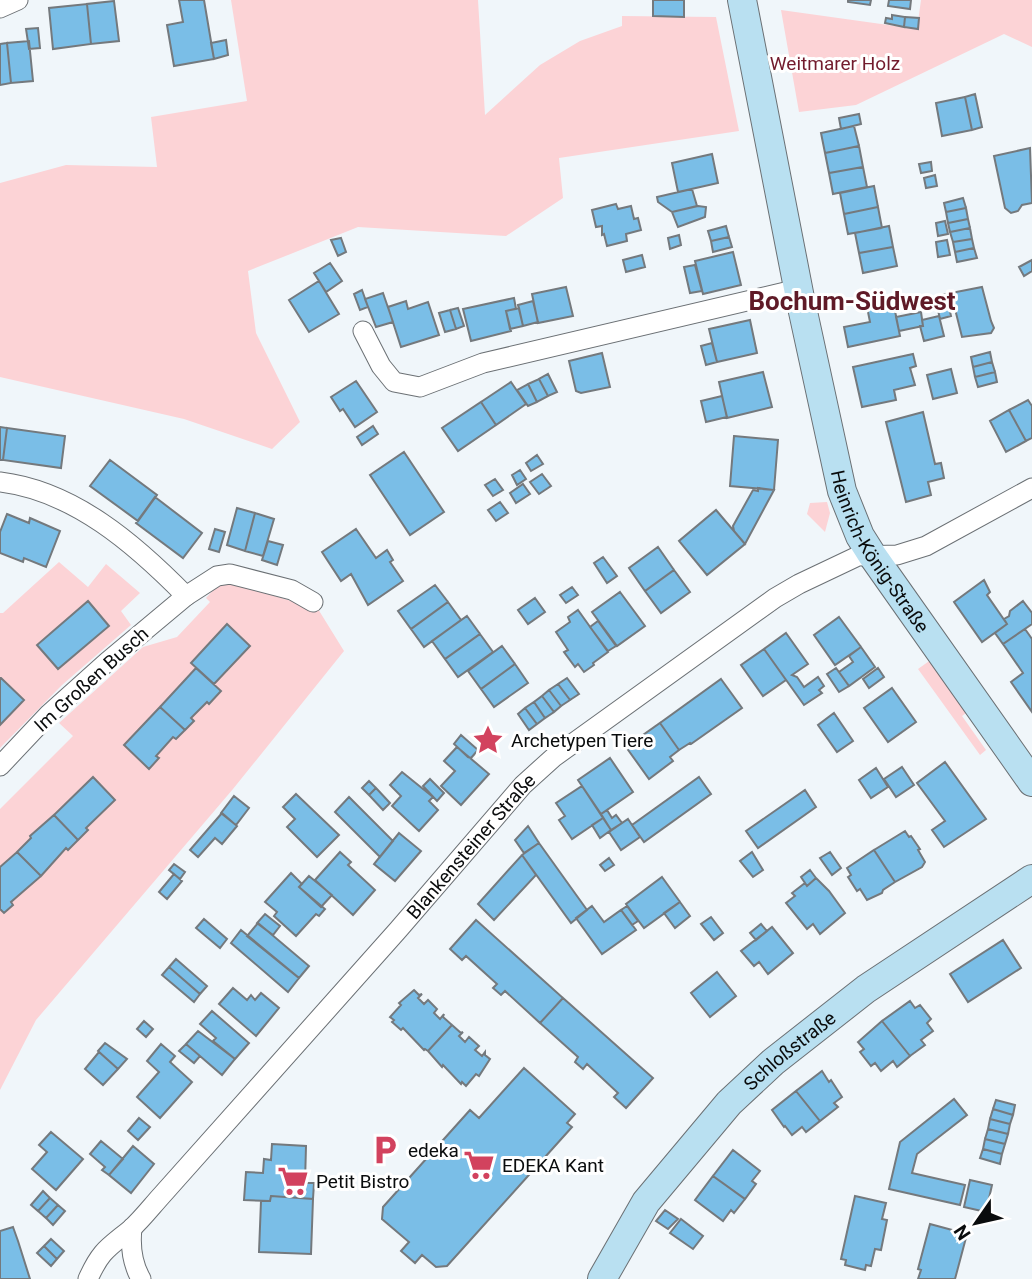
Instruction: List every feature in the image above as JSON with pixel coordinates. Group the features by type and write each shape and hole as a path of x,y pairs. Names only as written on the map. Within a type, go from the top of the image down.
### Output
{"main road":[{"name":"Heinrich-König-Straße","path":"742,0 798,289 842,491 855,525 872,555 1032,782"},
{"name":"Schloßstraße","path":"602,1279 646,1202 729,1103 764,1070 866,989 1032,879"}],"street":[{"path":"0,8 18,0"},
{"path":"363,331 381,366 394,382 419,387 483,363 798,289"},
{"path":"0,482 38,491 75,507 136,549 186,596"},
{"name":"Blankensteiner Straße","path":"88,1279 98,1257 110,1244 132,1228 398,930 503,806 554,757 775,598 799,584 850,559 872,555 897,555 926,546 1032,488"},
{"name":"Im Großen Busch","path":"0,766 97,670 186,596 217,576 230,573 292,590 313,602"},
{"path":"132,1228 130,1245 141,1279"}],"green space":[{"path":"231,0 478,0 485,115 540,65 580,41 622,26 622,16 716,17 739,131 559,158 563,198 506,236 358,227 248,271 256,333 300,422 272,449 184,419 0,377 0,183 66,165 157,167 151,117 247,101"},
{"name":"Weitmarer Holz","path":"921,0 1032,0 1032,47 1004,34 856,105 799,112 781,10 917,29"},
{"path":"827,502 830,513 825,532 807,514 810,503"},
{"path":"59,562 88,587 106,564 140,593 121,611 131,625 62,685 0,748 0,613"},
{"path":"217,586 242,586 318,609 344,651 233,789 36,1020 0,1090 0,809 73,736 59,723 143,647 177,637 210,602 206,598"},
{"path":"932,659 969,711 962,716 986,750 980,755 918,669"}],"building":[{"path":"179,0 204,0 214,59 174,66 167,25 183,22"},
{"path":"653,0 684,0 684,17 653,16"},
{"path":"848,0 871,0 870,5"},
{"path":"889,0 911,0 910,9 888,6"},
{"path":"114,1 119,41 91,44 87,4"},
{"path":"87,4 91,44 53,49 49,8"},
{"path":"892,15 905,17 904,27 885,23 886,18 892,19"},
{"path":"905,17 919,18 918,29 904,27"},
{"path":"38,28 40,48 29,49 26,29"},
{"path":"226,40 228,55 214,59 211,43"},
{"path":"29,41 33,81 11,83 7,43"},
{"path":"7,43 11,83 0,85 0,44"},
{"path":"975,94 982,127 972,130 965,97"},
{"path":"965,97 972,130 942,136 936,103"},
{"path":"859,114 861,124 841,129 839,118"},
{"path":"854,126 859,146 825,153 821,133"},
{"path":"859,146 863,167 829,173 825,153"},
{"path":"1030,148 1032,203 1022,205 1018,211 1011,213 1005,208 994,156"},
{"path":"712,154 718,183 678,192 672,163"},
{"path":"931,162 932,171 921,173 919,164"},
{"path":"863,167 867,187 833,194 829,173"},
{"path":"935,175 937,186 926,188 924,178"},
{"path":"874,186 878,207 844,214 840,193"},
{"path":"692,189 697,206 672,212 658,202 657,197"},
{"path":"963,198 966,208 946,212 944,203"},
{"path":"616,204 618,209 631,206 634,219 638,218 641,230 626,234 627,241 607,246 604,234 602,235 602,226 596,227 592,210"},
{"path":"698,206 706,207 705,217 678,227 672,212"},
{"path":"878,207 882,228 848,234 844,214"},
{"path":"966,208 968,219 948,223 946,212"},
{"path":"968,219 970,228 950,232 948,223"},
{"path":"945,221 948,234 938,236 936,223"},
{"path":"726,226 729,237 711,241 708,231"},
{"path":"889,226 893,247 859,253 855,233"},
{"path":"970,228 972,239 953,242 950,232"},
{"path":"679,235 681,245 670,249 668,238"},
{"path":"729,237 732,247 713,252 711,241"},
{"path":"341,238 346,252 338,256 331,240"},
{"path":"972,239 974,248 955,252 953,242"},
{"path":"947,240 950,255 938,257 936,242"},
{"path":"893,247 897,266 863,273 859,253"},
{"path":"974,248 977,258 957,262 955,252"},
{"path":"733,252 741,285 703,294 695,261"},
{"path":"642,255 645,267 626,272 623,260"},
{"path":"1032,260 1032,271 1024,276 1019,267"},
{"path":"330,263 342,281 326,292 314,273"},
{"path":"695,265 702,291 690,293 684,267"},
{"path":"319,281 339,314 309,332 289,300"},
{"path":"566,287 573,316 538,323 532,294"},
{"path":"982,287 994,328 991,333 962,337 951,293"},
{"path":"362,290 368,307 360,310 354,294"},
{"path":"383,293 393,322 376,327 365,299"},
{"path":"946,294 951,316 940,319 935,297"},
{"path":"892,296 900,336 848,347 844,327 870,322 866,302"},
{"path":"514,298 516,309 506,311 511,331 471,341 463,309"},
{"path":"406,301 408,309 428,302 439,335 401,347 388,307"},
{"path":"533,301 538,322 523,326 518,305"},
{"path":"458,308 464,326 456,329 450,310"},
{"path":"519,308 523,326 510,329 506,311"},
{"path":"450,310 456,329 445,332 439,313"},
{"path":"921,312 923,326 899,331 896,317"},
{"path":"939,316 944,336 924,341 920,326 923,326 922,320"},
{"path":"750,320 757,353 717,362 709,329"},
{"path":"712,343 717,362 706,365 701,346"},
{"path":"990,352 992,362 973,367 971,357"},
{"path":"602,353 610,387 581,393 576,391 569,361"},
{"path":"913,354 916,366 910,368 915,385 894,390 896,400 862,407 853,367"},
{"path":"992,362 995,372 975,377 973,367"},
{"path":"951,369 957,393 933,399 927,375"},
{"path":"763,372 772,407 727,418 719,382"},
{"path":"995,372 997,382 978,387 975,377"},
{"path":"548,374 557,392 548,396 539,379"},
{"path":"539,379 548,396 537,402 528,384"},
{"path":"356,381 377,412 355,427 331,397"},
{"path":"511,382 526,404 496,425 481,402"},
{"path":"528,384 537,402 528,406 517,390"},
{"path":"722,396 727,417 706,422 701,401"},
{"path":"1028,400 1032,406 1032,438 1026,441 1009,410"},
{"path":"481,402 496,425 458,451 442,428"},
{"path":"1009,410 1026,441 1006,452 990,421"},
{"path":"923,412 935,464 941,463 944,478 928,482 931,495 906,502 886,422"},
{"path":"373,426 378,434 362,445 357,437"},
{"path":"0,427 7,428 3,460 0,460"},
{"path":"7,428 65,436 61,468 3,460"},
{"path":"734,436 778,440 774,490 730,486"},
{"path":"404,452 444,512 410,535 370,475"},
{"path":"537,455 543,464 531,471 526,463"},
{"path":"110,460 157,495 138,521 90,486"},
{"path":"520,470 526,479 517,485 512,475"},
{"path":"542,474 551,486 539,494 530,482"},
{"path":"495,479 503,490 493,496 485,485"},
{"path":"523,484 530,494 516,503 510,493"},
{"path":"758,488 774,490 745,544 733,526 753,490 758,491"},
{"path":"155,497 202,533 183,558 136,523"},
{"path":"500,502 508,513 496,521 488,510"},
{"path":"237,508 255,513 245,551 227,545"},
{"path":"716,510 745,544 707,575 679,541"},
{"path":"255,513 274,519 263,556 245,551"},
{"path":"7,514 29,523 30,518 60,531 46,567 24,558 23,562 0,553 0,532"},
{"path":"215,529 225,532 219,552 209,549"},
{"path":"356,529 376,558 387,550 393,560 390,562 403,581 368,605 351,574 341,581 322,552"},
{"path":"268,541 283,545 277,565 262,560"},
{"path":"658,547 674,570 645,591 629,568"},
{"path":"603,557 617,576 607,583 594,563"},
{"path":"674,570 690,592 661,613 645,591"},
{"path":"984,580 990,592 987,595 1007,624 982,642 954,602"},
{"path":"435,585 448,602 411,629 398,611"},
{"path":"572,587 578,595 566,603 560,595"},
{"path":"620,592 645,626 617,646 592,612"},
{"path":"535,598 545,612 528,624 518,610"},
{"path":"88,601 109,626 58,669 37,645"},
{"path":"1023,601 1032,613 1032,624 1003,644 995,633 1007,624 1004,619 1009,616 1010,611"},
{"path":"448,602 461,620 424,647 411,629"},
{"path":"578,610 608,652 584,672 578,664 575,667 564,652 568,650 556,632 570,622 568,617"},
{"path":"467,616 480,634 445,659 432,641"},
{"path":"839,617 861,647 835,665 814,635"},
{"path":"598,621 616,646 608,651 590,627"},
{"path":"227,624 250,646 214,684 191,663"},
{"path":"1025,629 1032,639 1032,712 1011,682 1023,673 1003,644"},
{"path":"786,633 808,664 792,675 797,677 804,687 818,677 824,686 819,690 822,693 804,705 764,649"},
{"path":"480,634 493,652 458,677 445,659"},
{"path":"502,646 515,664 481,689 468,671"},
{"path":"861,647 875,667 849,686 839,672 853,662 849,656"},
{"path":"764,649 786,680 763,696 741,665"},
{"path":"515,664 528,683 494,707 481,689"},
{"path":"196,668 221,691 191,718 194,721 185,730 160,707"},
{"path":"836,668 849,686 839,692 827,674"},
{"path":"878,668 884,677 869,688 863,679"},
{"path":"0,678 24,700 0,725"},
{"path":"567,678 579,694 570,700 558,684"},
{"path":"721,679 742,708 679,750 660,723"},
{"path":"558,684 570,700 561,706 549,690"},
{"path":"892,688 916,722 888,742 864,708"},
{"path":"549,690 561,706 554,712 542,696"},
{"path":"542,696 554,712 545,718 534,702"},
{"path":"534,702 545,718 537,724 525,708"},
{"path":"160,707 185,730 176,739 173,737 156,756 159,758 149,769 124,745"},
{"path":"525,708 537,724 529,730 518,714"},
{"path":"834,713 853,741 837,752 818,725"},
{"path":"660,723 679,750 670,757 673,761 649,779 626,747"},
{"path":"461,735 478,750 471,758 454,744"},
{"path":"457,747 489,774 461,805 441,786 455,771 444,761"},
{"path":"610,758 633,792 601,814 578,780"},
{"path":"945,762 986,819 944,847 932,830 945,821 917,783"},
{"path":"902,767 914,785 896,797 884,779"},
{"path":"876,768 888,787 871,798 859,780"},
{"path":"402,772 433,797 429,801 438,810 419,831 392,806 401,796 390,785"},
{"path":"93,777 115,800 86,828 88,830 78,840 54,815"},
{"path":"699,777 711,794 644,842 632,825"},
{"path":"430,779 444,793 437,801 423,786"},
{"path":"369,781 376,788 369,795 362,788"},
{"path":"582,786 603,818 572,839 559,820 565,816 556,803"},
{"path":"376,788 390,803 383,810 369,795"},
{"path":"805,790 816,807 758,848 746,831"},
{"path":"296,794 339,835 317,857 287,827 295,819 283,807"},
{"path":"234,796 249,808 236,825 221,813"},
{"path":"349,797 393,841 380,857 335,812"},
{"path":"607,810 612,818 616,815 622,823 611,830 601,814"},
{"path":"222,813 237,826 222,844 215,838 198,857 190,850"},
{"path":"54,815 78,840 68,850 66,848 41,876 17,852 30,836"},
{"path":"603,818 611,830 600,838 592,825"},
{"path":"628,819 640,837 621,850 609,832"},
{"path":"528,826 539,843 524,853 515,840"},
{"path":"905,831 920,849 918,850 925,862 922,867 895,882 874,850"},
{"path":"399,833 421,851 395,881 374,864"},
{"path":"539,843 587,910 571,923 522,855"},
{"path":"874,850 895,882 882,893 867,900 848,877 851,875 847,868"},
{"path":"17,852 41,876 11,902 13,905 4,913 0,909 0,867"},
{"path":"340,852 351,862 348,865 375,890 353,915 315,880"},
{"path":"752,852 763,870 753,877 740,861"},
{"path":"830,852 841,868 832,875 820,858"},
{"path":"522,855 536,875 494,920 478,904"},
{"path":"609,858 614,865 605,871 600,865"},
{"path":"174,864 185,872 180,879 169,870"},
{"path":"810,870 816,878 807,886 801,877"},
{"path":"291,873 302,884 299,887 325,909 319,916 316,914 296,936 274,916 277,912 265,902"},
{"path":"174,874 182,881 167,899 159,892"},
{"path":"309,876 332,895 321,907 299,887"},
{"path":"662,877 680,902 644,928 626,904"},
{"path":"816,878 845,913 820,934 813,924 807,929 786,903 795,896 792,893"},
{"path":"680,902 690,916 675,928 664,913"},
{"path":"592,906 604,922 621,910 636,930 602,954 576,918"},
{"path":"627,906 638,921 632,925 621,910"},
{"path":"265,914 280,926 273,935 257,923"},
{"path":"711,917 723,933 714,940 701,924"},
{"path":"204,919 227,939 220,948 196,928"},
{"path":"476,920 563,998 540,1023 505,991 501,995 493,988 497,984 466,956 462,960 450,949"},
{"path":"258,923 309,966 299,978 247,936"},
{"path":"761,924 767,931 756,940 750,933"},
{"path":"772,927 793,953 768,974 759,962 754,966 741,951"},
{"path":"241,930 299,978 288,992 231,943"},
{"path":"1003,940 1021,968 968,1002 950,974"},
{"path":"176,959 207,986 200,994 169,967"},
{"path":"169,967 200,994 194,1002 162,975"},
{"path":"717,972 736,996 710,1017 691,993"},
{"path":"233,988 247,1000 251,995 255,1000 261,993 279,1008 256,1036 219,1004"},
{"path":"414,990 419,995 422,994 418,998 424,1004 428,1000 437,1009 434,1013 440,1019 444,1014 443,1017 452,1025 428,1051 403,1028 401,1030 392,1022 394,1020 390,1017 401,1005 399,1003"},
{"path":"563,998 653,1078 626,1108 614,1097 618,1093 587,1064 583,1069 575,1062 578,1057 540,1023"},
{"path":"910,1001 915,1008 920,1005 931,1019 927,1023 933,1031 921,1040 925,1045 910,1056 882,1021"},
{"path":"212,1011 249,1043 235,1059 213,1041 216,1038 200,1024"},
{"path":"144,1021 153,1029 146,1037 137,1029"},
{"path":"882,1021 910,1056 897,1067 893,1061 881,1071 875,1063 871,1066 860,1052 864,1049 858,1042"},
{"path":"452,1025 463,1032 459,1036 465,1042 469,1037 479,1046 475,1050 482,1056 485,1052 490,1059 479,1076 476,1074 466,1086 443,1065 442,1067 428,1051"},
{"path":"198,1031 235,1059 222,1075 186,1044"},
{"path":"105,1043 127,1059 118,1069 98,1051"},
{"path":"161,1044 175,1056 170,1062 192,1082 160,1118 137,1097 159,1072 147,1061"},
{"path":"186,1044 200,1056 194,1063 179,1051"},
{"path":"99,1052 118,1069 103,1085 85,1069"},
{"name":"EDEKA Kant","path":"524,1068 575,1114 567,1123 572,1127 447,1266 436,1267 422,1255 415,1263 401,1251 409,1242 382,1219 383,1207 470,1110 479,1118"},
{"path":"822,1071 842,1097 834,1103 838,1107 820,1121 796,1091"},
{"path":"796,1091 820,1121 806,1132 802,1127 792,1135 772,1110"},
{"path":"954,1099 967,1115 917,1154 912,1173 965,1185 960,1205 889,1189 900,1142"},
{"path":"996,1100 1015,1105 1013,1115 993,1109"},
{"path":"993,1109 1013,1115 1010,1124 990,1119"},
{"path":"139,1118 150,1127 138,1140 128,1131"},
{"path":"990,1119 1010,1124 1008,1134 988,1129"},
{"path":"988,1129 1008,1134 1005,1144 985,1139"},
{"path":"51,1132 83,1159 56,1190 32,1169 47,1152 39,1145"},
{"path":"985,1139 1005,1144 1002,1154 983,1149"},
{"path":"101,1141 123,1159 109,1175 102,1170 105,1167 90,1154"},
{"path":"272,1144 306,1146 305,1183 314,1183 313,1199 271,1196 270,1201 244,1200 246,1172 263,1173 264,1159 271,1160"},
{"path":"133,1146 154,1164 131,1193 109,1175"},
{"path":"983,1149 1002,1154 1000,1164 980,1158"},
{"path":"733,1150 760,1171 752,1181 756,1184 745,1199 713,1176"},
{"path":"713,1176 745,1199 734,1213 731,1210 723,1221 695,1200"},
{"path":"970,1180 992,1185 986,1212 964,1207"},
{"path":"43,1191 50,1198 38,1211 31,1205"},
{"path":"271,1196 313,1199 311,1254 259,1252 261,1201 270,1201"},
{"path":"855,1196 886,1203 882,1219 887,1220 881,1250 875,1249 871,1266 866,1265 865,1270 845,1265 846,1260 841,1259"},
{"path":"50,1198 58,1205 46,1218 38,1211"},
{"path":"58,1205 65,1211 53,1225 46,1218"},
{"path":"665,1210 678,1219 668,1229 656,1221"},
{"path":"681,1219 703,1236 693,1249 670,1233"},
{"path":"930,1224 967,1234 955,1279 918,1279 921,1270 918,1269"},
{"path":"13,1227 30,1279 0,1279 0,1231"},
{"path":"51,1239 64,1251 57,1259 44,1246"},
{"path":"44,1246 57,1259 51,1266 37,1253"}],"place":[{"name":"Archetypen Tiere","path":"488,740"},
{"name":"edeka","path":"385,1150"},
{"name":"EDEKA Kant","path":"479,1165"},
{"name":"Petit Bistro","path":"293,1181"}],"district":[{"name":"Bochum-Südwest","path":"852,301"}]}
